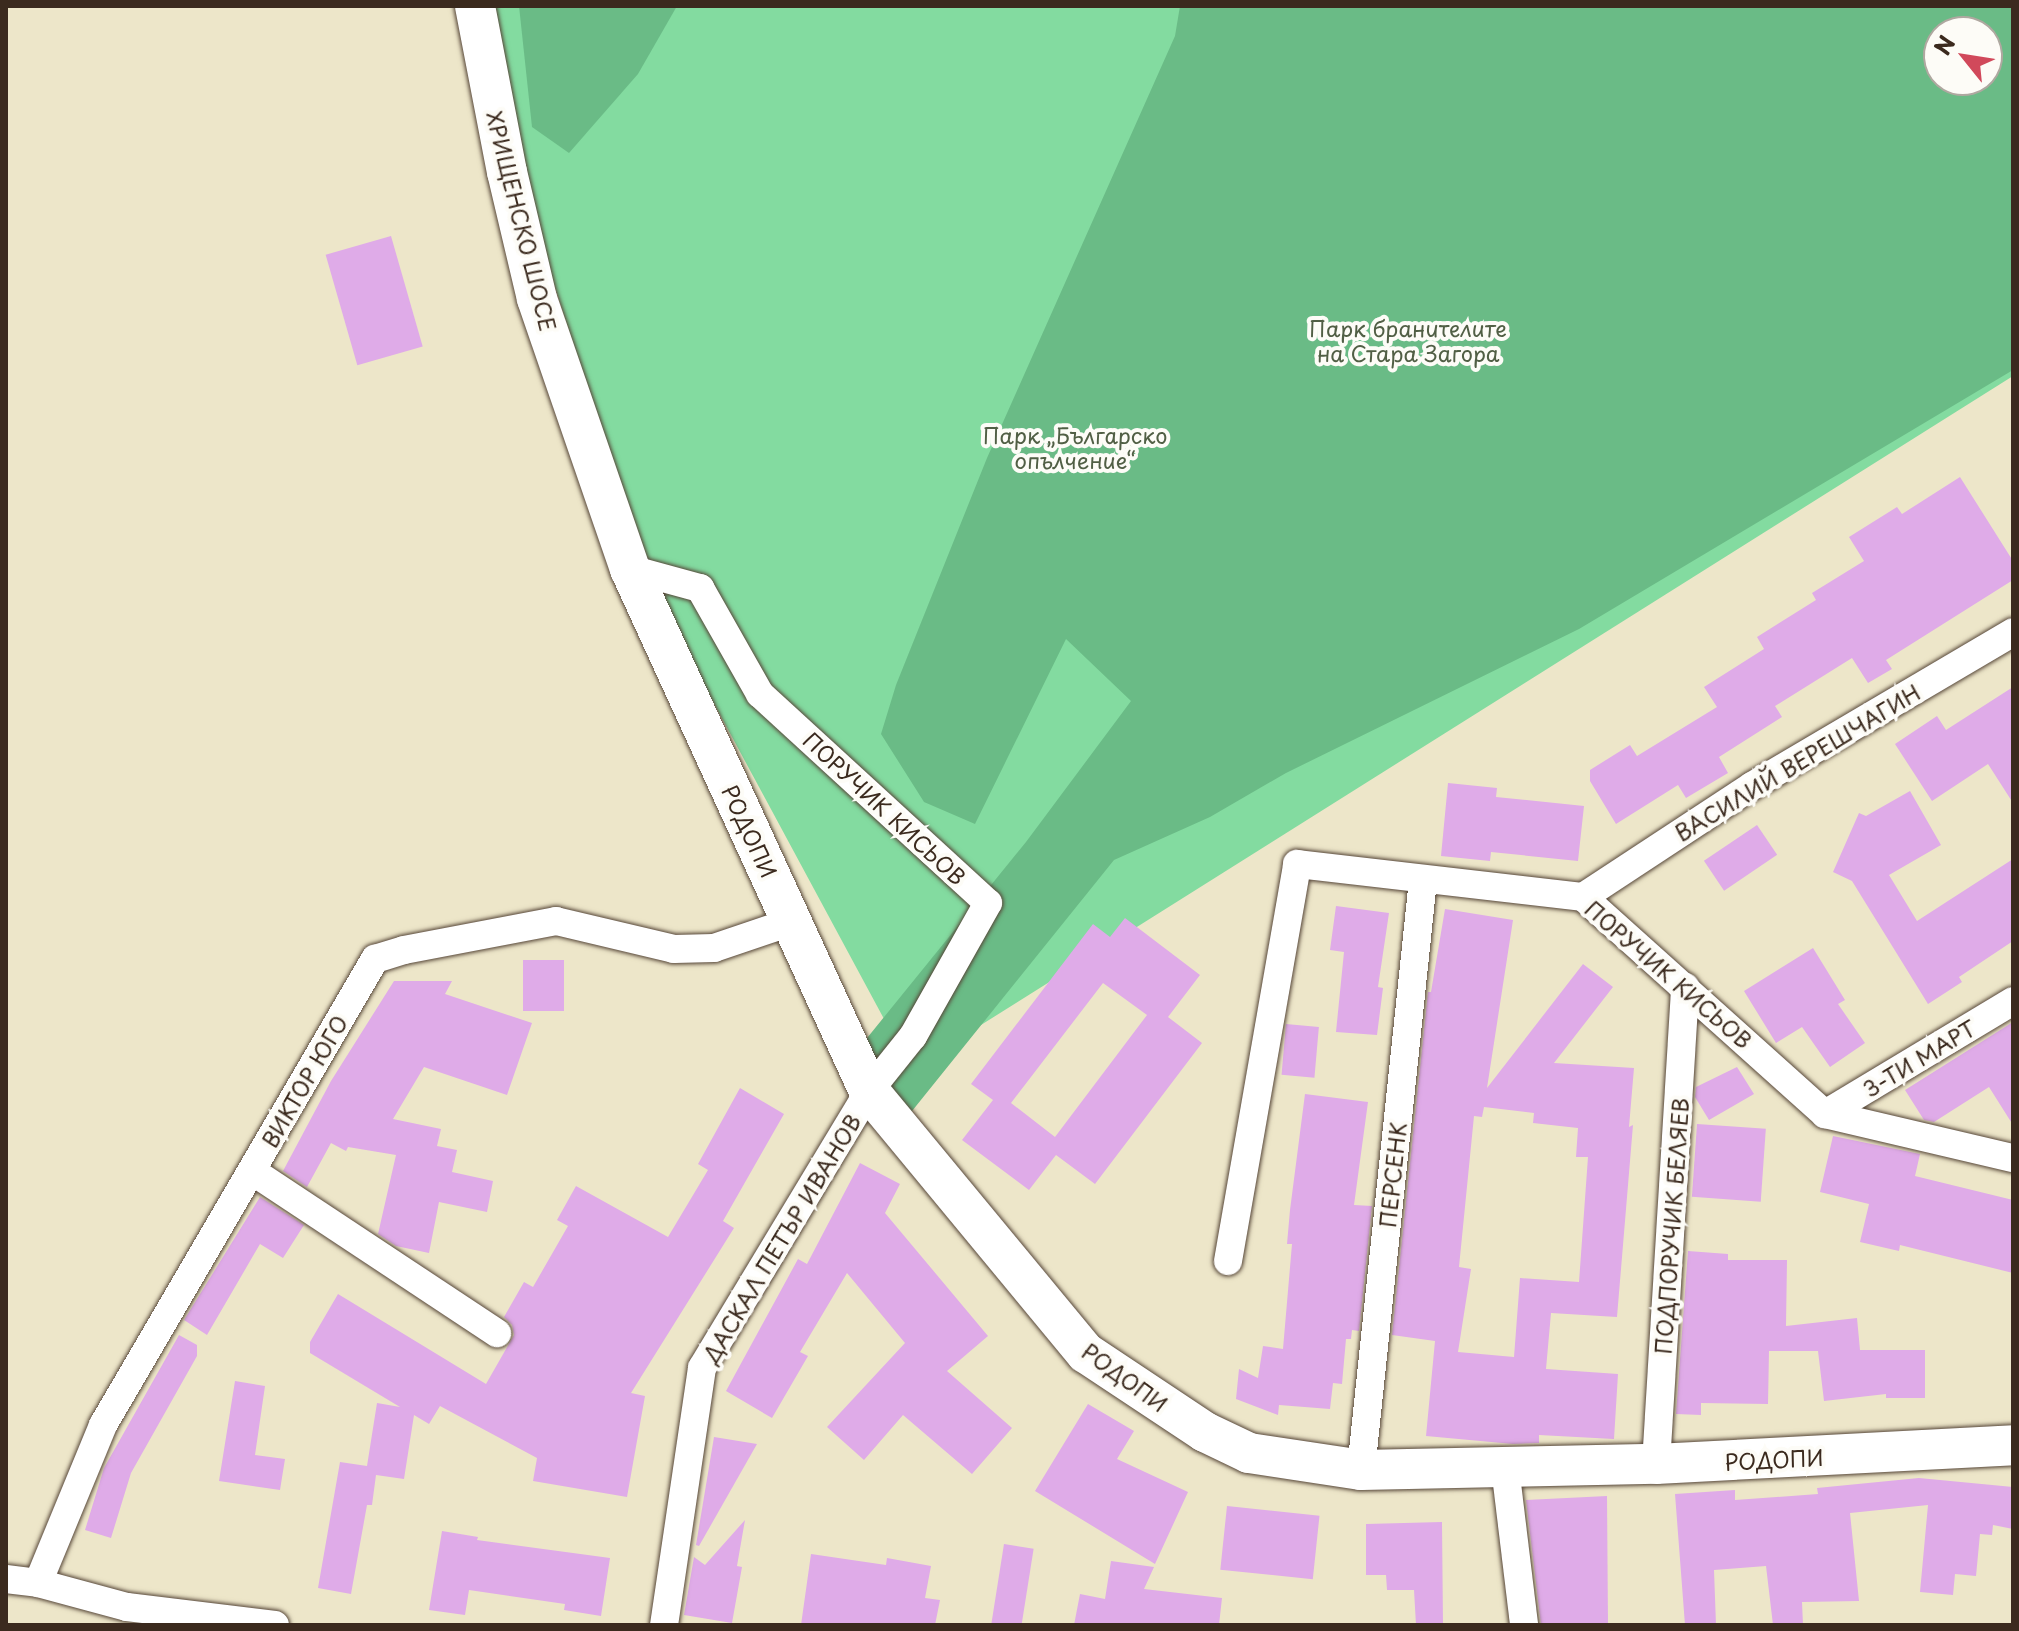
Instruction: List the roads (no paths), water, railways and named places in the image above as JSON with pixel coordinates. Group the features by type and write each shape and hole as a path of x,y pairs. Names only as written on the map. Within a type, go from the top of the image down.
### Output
{"street":[{"name":"ХРИЩЕНСКО ШОСЕ","path":"475,6 507,172 537,299 630,569"},
{"name":"РОДОПИ","path":"630,569 869,1091 1086,1353 1205,1432 1249,1453 1361,1470 1656,1464 2013,1445"},
{"name":"ПОРУЧИК КИСЬОВ","path":"630,569 700,588 760,694 988,903 913,1036 869,1091"},
{"name":"ВАСИЛИЙ ВЕРЕШЧАГИН","path":"1583,897 1752,786 2013,632"},
{"name":"ПОРУЧИК КИСЬОВ","path":"1228,1261 1297,864 1583,897 1825,1114 2013,1158"},
{"name":"ПЕРСЕНК","path":"1361,1470 1423,880"},
{"name":"ВИКТОР ЮГО","path":"38,1583 103,1425 375,959 404,950 556,921 674,949 714,948 791,922"},
{"name":"ПОДПОРУЧИК БЕЛЯЕВ","path":"1656,1464 1685,987"},
{"name":"3-ТИ МАРТ","path":"1825,1114 2013,1001"},
{"name":"ДАСКАЛ ПЕТЪР ИВАНОВ","path":"664,1625 702,1368 869,1091"},
{"path":"252,1171 497,1333"},
{"path":"1505,1467 1524,1625"},
{"path":"6,1579 38,1583 127,1607 275,1625"}],"park label":[{"name":"Парк бранителите на Стара Загора","path":"1408,340"},
{"name":"Парк „Българско опълчение“","path":"1075,446"}]}
